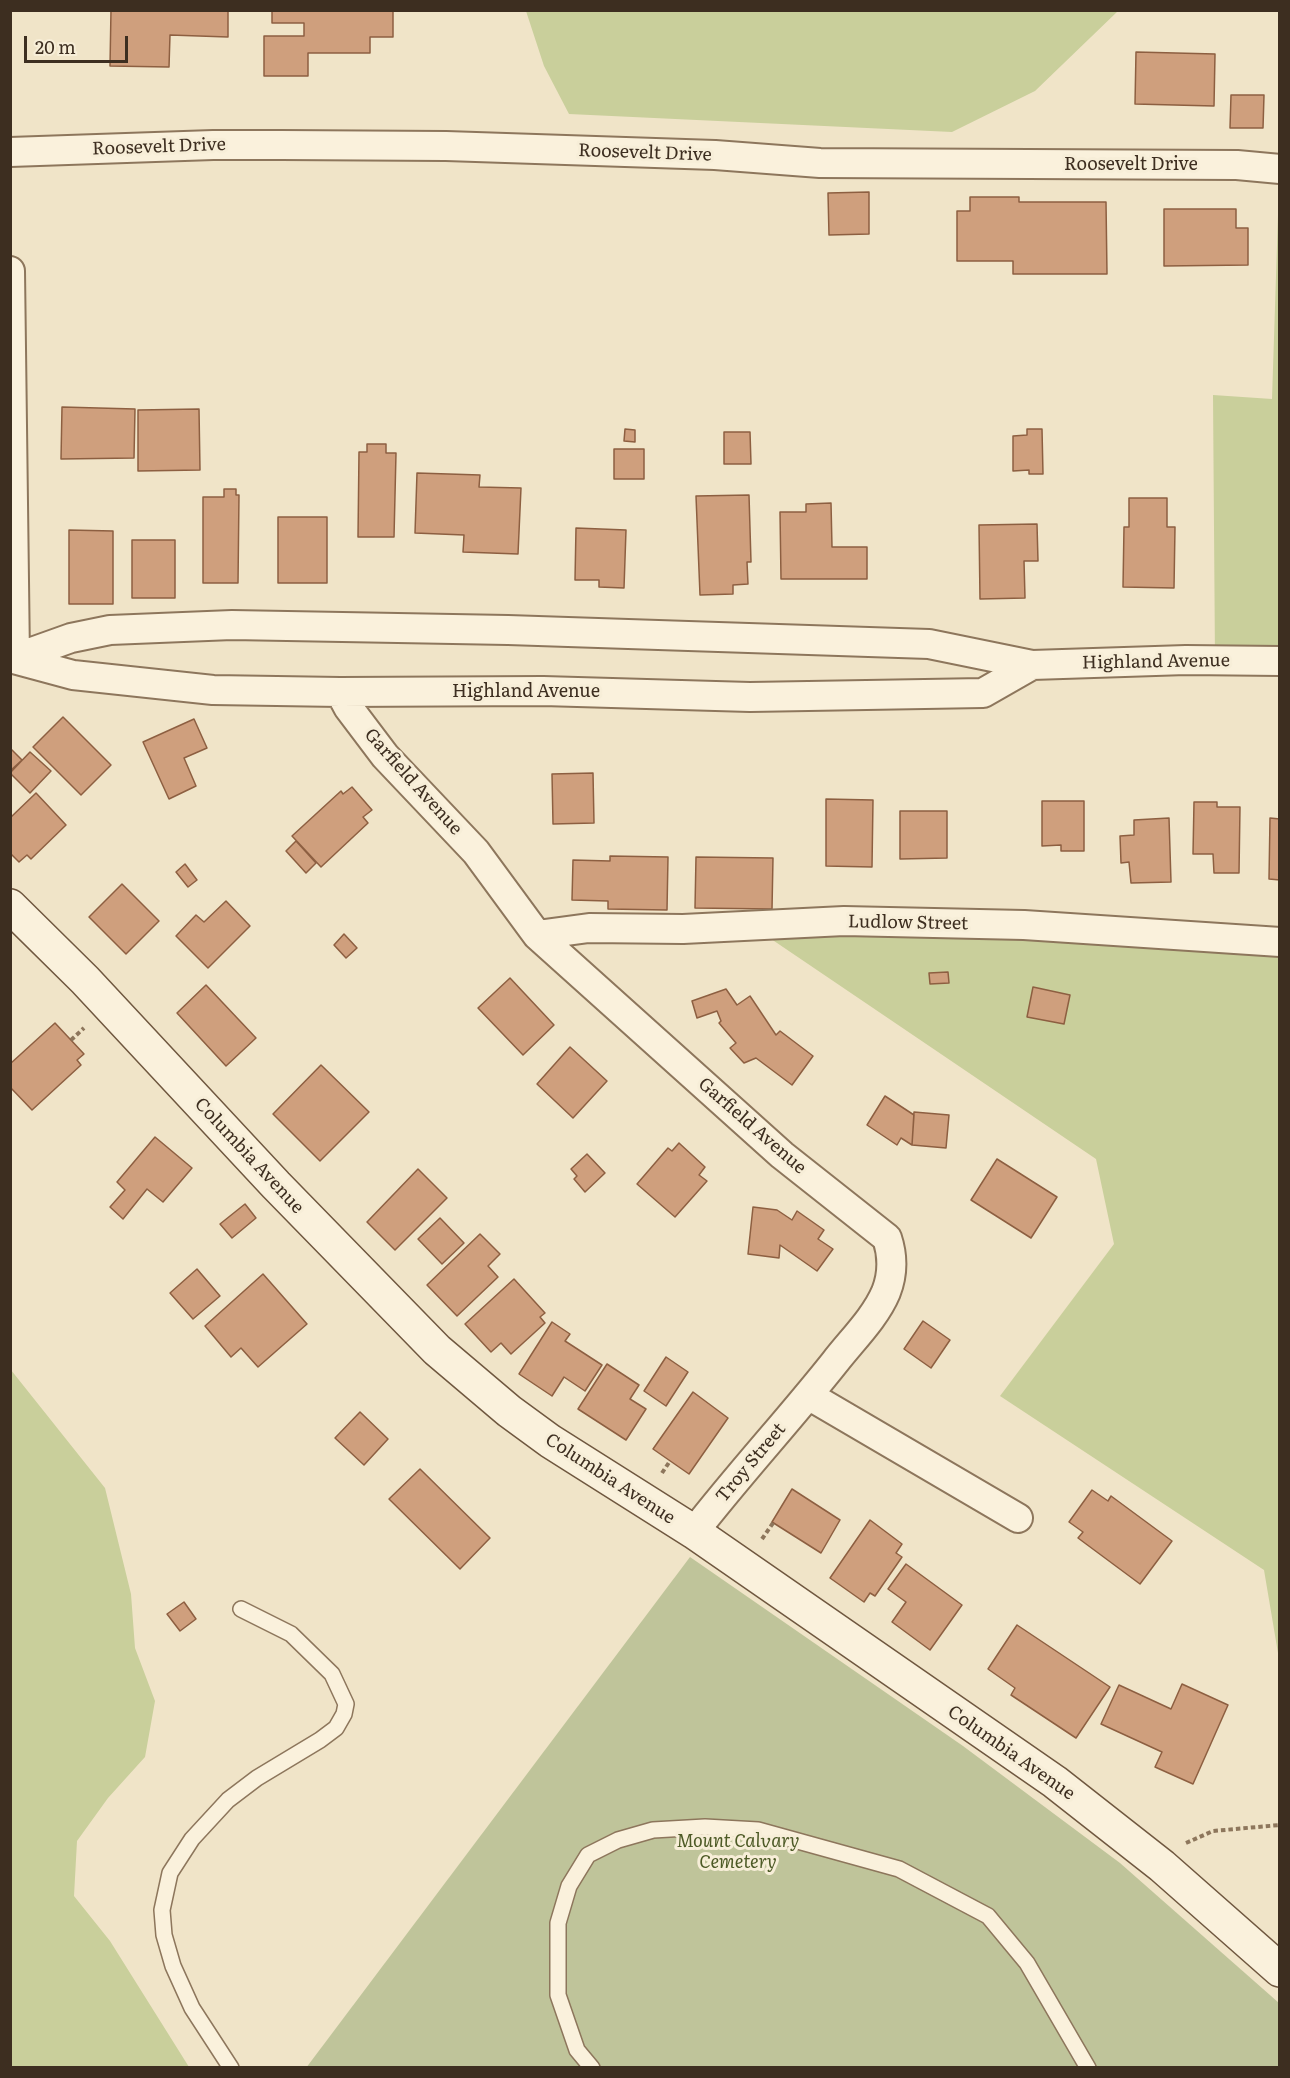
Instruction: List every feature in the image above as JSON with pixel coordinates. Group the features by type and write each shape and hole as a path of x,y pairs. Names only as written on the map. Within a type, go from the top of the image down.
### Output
{"street":[{"name":"Roosevelt Drive","path":"10,152 213,145 446,146 716,155 820,163 1237,165 1280,169"},
{"path":"10,271 13,658"},
{"name":"Highland Avenue","path":"13,658 71,638 110,630 232,625 520,630 929,644 1032,665 1186,660 1280,662"},
{"name":"Highland Avenue","path":"13,658 73,675 201,688 340,692 543,691 750,697 983,693 1032,665"},
{"name":"Garfield Avenue","path":"340,692 348,707 385,756 476,852 537,935 782,1155 887,1238 892,1253 891,1272 886,1292 875,1312 808,1395"},
{"name":"Columbia Avenue","path":"10,906 85,980 276,1185 437,1350 509,1412 550,1441 694,1532 1055,1782 1162,1866 1280,1970"},
{"name":"Ludlow Street","path":"537,935 589,928 683,929 844,921 1047,926 1280,942"},
{"path":"808,1395 1018,1518"},
{"name":"Troy Street","path":"694,1532 808,1395"}],"lane":[{"path":"231,2067 192,2008 173,1966 164,1935 162,1910 170,1873 192,1839 228,1800 257,1778 336,1728 344,1714 346,1704 332,1674 291,1634 241,1609"},
{"path":"592,2067 577,2050 558,1995 558,1923 569,1886 588,1855 618,1840 653,1830 705,1827 758,1830 899,1869 988,1916 1027,1963 1088,2067"}],"path":[{"path":"756,1548 773,1523"},
{"path":"1178,1847 1213,1831 1280,1824"}],"green space":[{"path":"526,11 1118,11 1035,91 952,132 569,114 544,66"},
{"path":"1279,184 1279,661 1215,661 1213,395 1272,399"},
{"path":"749,924 1279,941 1279,1659 1264,1570 1000,1396 1114,1244 1096,1159"},
{"path":"11,1370 105,1488 131,1594 135,1648 155,1701 145,1757 108,1798 77,1841 74,1896 110,1941 189,2067 11,2067"},
{"name":"Mount Calvary Cemetery","path":"690,1557 963,1746 1120,1863 1279,2003 1279,2067 306,2068"}],"building":[{"path":"111,10 228,10 228,37 170,35 169,67 110,66"},
{"path":"272,10 393,10 393,37 370,37 370,53 308,53 308,76 264,76 264,36 304,36 304,23 272,23"},
{"path":"1136,52 1215,54 1214,106 1135,104"},
{"path":"1231,95 1264,95 1263,128 1230,128"},
{"path":"869,192 869,234 829,235 828,193"},
{"path":"970,197 1019,197 1019,202 1106,202 1107,274 1013,274 1013,261 957,261 957,211 970,211"},
{"path":"1164,209 1236,209 1236,228 1248,228 1248,265 1164,266"},
{"path":"62,407 135,409 134,458 61,459"},
{"path":"199,409 200,470 138,471 138,410"},
{"path":"625,429 635,430 635,442 624,441"},
{"path":"1027,429 1042,429 1043,474 1029,474 1029,470 1013,471 1013,436 1027,435"},
{"path":"724,432 750,432 751,464 724,464"},
{"path":"367,444 386,444 386,453 396,453 394,537 358,537 359,452 367,452"},
{"path":"614,449 644,449 644,479 614,479"},
{"path":"417,473 480,475 479,487 521,488 518,554 463,552 464,535 415,533"},
{"path":"224,489 236,489 236,495 239,495 238,583 203,583 203,497 224,497"},
{"path":"749,495 751,562 747,562 748,584 733,585 733,594 700,595 696,496"},
{"path":"1129,498 1167,498 1167,527 1175,527 1174,588 1123,587 1124,527 1129,527"},
{"path":"831,503 832,547 867,547 867,579 781,579 780,512 806,512 806,504"},
{"path":"278,517 327,517 327,583 278,583"},
{"path":"1037,524 1038,561 1024,561 1025,598 980,599 979,525"},
{"path":"576,528 626,530 624,588 599,587 599,580 575,580"},
{"path":"69,530 113,531 113,604 69,604"},
{"path":"132,540 175,540 175,598 132,598"},
{"path":"63,717 111,765 81,795 33,747"},
{"path":"194,719 207,748 184,758 196,786 169,799 143,742"},
{"path":"10,748 22,760 10,771"},
{"path":"30,752 51,771 30,793 10,773"},
{"path":"593,773 594,823 553,824 552,774"},
{"path":"352,787 372,810 363,817 368,823 321,867 292,836 341,791 343,794"},
{"path":"36,793 66,825 31,859 27,855 19,862 10,853 10,818"},
{"path":"826,799 873,800 872,867 826,866"},
{"path":"1042,801 1084,801 1084,851 1061,851 1061,845 1042,846"},
{"path":"1194,802 1217,802 1217,807 1240,807 1239,873 1214,873 1213,854 1193,854"},
{"path":"900,811 947,811 947,858 900,859"},
{"path":"1169,818 1171,882 1131,883 1129,862 1121,863 1120,836 1134,835 1134,820"},
{"path":"1270,818 1280,819 1280,880 1269,879"},
{"path":"296,841 316,863 306,873 286,851"},
{"path":"610,856 668,857 667,910 608,909 608,901 572,900 573,860 610,861"},
{"path":"696,857 773,858 772,909 695,908"},
{"path":"185,864 197,880 188,887 176,872"},
{"path":"122,884 159,921 126,954 89,917"},
{"path":"226,901 250,926 208,968 176,936 196,915 204,922"},
{"path":"344,934 357,948 346,958 334,945"},
{"path":"948,972 949,983 930,984 929,973"},
{"path":"510,978 554,1025 523,1055 478,1008"},
{"path":"206,985 256,1038 226,1066 177,1013"},
{"path":"1033,987 1070,995 1064,1024 1027,1017"},
{"path":"726,989 737,1005 750,996 776,1035 780,1031 813,1056 792,1085 756,1058 744,1063 730,1048 736,1043 719,1023 721,1021 717,1011 697,1018 692,1001"},
{"path":"55,1023 84,1054 77,1060 81,1065 32,1110 10,1087 10,1064"},
{"path":"570,1047 607,1081 573,1118 537,1084"},
{"path":"321,1065 369,1112 320,1161 273,1114"},
{"path":"885,1096 914,1115 912,1145 901,1138 897,1145 867,1125"},
{"path":"914,1112 949,1115 946,1148 912,1145"},
{"path":"155,1137 192,1168 163,1202 147,1189 123,1219 110,1207 125,1190 117,1182"},
{"path":"679,1143 705,1167 699,1175 707,1181 675,1217 637,1184 668,1148 672,1151"},
{"path":"587,1154 605,1173 585,1192 574,1179 577,1176 571,1169"},
{"path":"997,1159 1057,1197 1031,1238 971,1200"},
{"path":"418,1169 447,1198 395,1250 367,1222"},
{"path":"245,1204 256,1218 232,1238 220,1224"},
{"path":"753,1207 777,1210 792,1220 797,1211 824,1230 818,1239 833,1249 817,1271 780,1245 779,1258 748,1254"},
{"path":"440,1218 464,1243 442,1264 418,1239"},
{"path":"480,1234 500,1254 488,1266 498,1277 457,1316 427,1285"},
{"path":"197,1269 220,1296 193,1319 170,1293"},
{"path":"263,1274 307,1324 258,1367 241,1348 231,1357 205,1326"},
{"path":"514,1279 545,1313 540,1317 545,1323 511,1354 501,1343 491,1352 465,1324"},
{"path":"923,1321 950,1340 931,1368 904,1349"},
{"path":"552,1322 570,1334 565,1341 602,1365 585,1391 564,1377 552,1396 519,1374"},
{"path":"666,1357 688,1372 666,1406 644,1391"},
{"path":"607,1364 639,1385 630,1399 646,1409 626,1440 578,1409"},
{"path":"693,1392 728,1418 689,1474 653,1449"},
{"path":"360,1412 388,1439 364,1465 335,1438"},
{"path":"420,1469 490,1538 460,1569 389,1499"},
{"path":"792,1489 840,1520 821,1553 772,1522"},
{"path":"1092,1490 1108,1501 1111,1496 1172,1541 1140,1584 1078,1538 1083,1532 1069,1522"},
{"path":"870,1520 902,1544 896,1553 902,1557 875,1596 870,1593 864,1602 830,1578"},
{"path":"906,1564 962,1605 930,1650 892,1622 906,1602 888,1589"},
{"path":"184,1602 196,1619 180,1631 167,1614"},
{"path":"1017,1625 1110,1687 1076,1738 1011,1695 1015,1688 988,1669"},
{"path":"1182,1684 1228,1705 1193,1784 1155,1767 1162,1752 1101,1724 1119,1685 1171,1709"}]}
